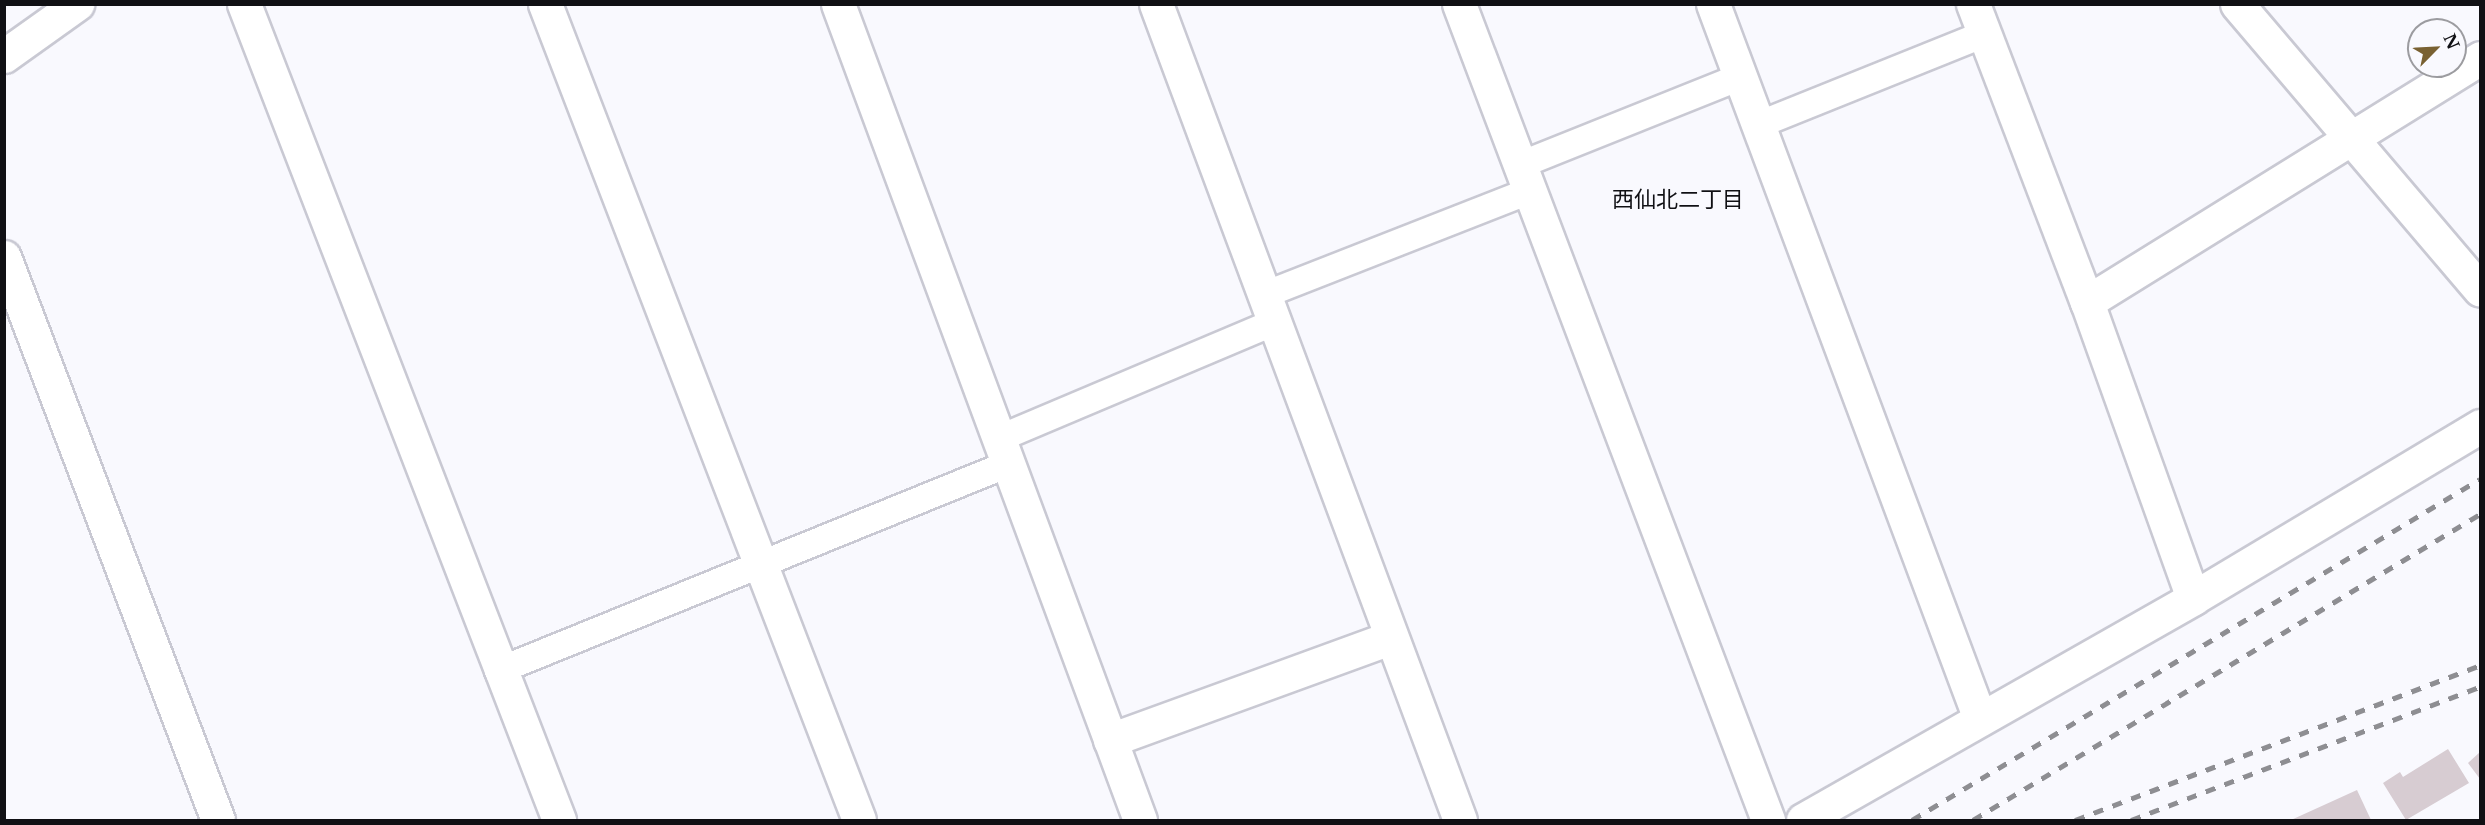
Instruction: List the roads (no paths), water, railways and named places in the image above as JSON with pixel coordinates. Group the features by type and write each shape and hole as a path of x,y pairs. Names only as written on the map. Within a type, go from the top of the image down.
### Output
{"street":[{"path":"4,56 77,4"},
{"path":"243,4 498,671 559,820"},
{"path":"545,4 859,820"},
{"path":"838,4 1140,820"},
{"path":"1156,4 1390,638 1460,820"},
{"path":"1459,4 1768,820"},
{"path":"1713,4 1980,719"},
{"path":"1973,4 2087,302 2193,598"},
{"path":"2237,4 2481,290"},
{"path":"1758,125 1984,34"},
{"path":"2087,302 2353,140 2481,58"},
{"path":"498,671 760,565 1003,451 1269,308 1524,178 1740,77"},
{"path":"4,257 218,820"},
{"path":"1803,820 2193,598 2481,426"},
{"path":"1110,740 1390,638"}],"railway":[{"path":"1912,820 2480,479"},
{"path":"1973,820 2480,514"},
{"path":"2075,820 2480,665"},
{"path":"2131,820 2480,687"}],"district":[{"name":"西仙北二丁目","path":"1678,200"}]}
